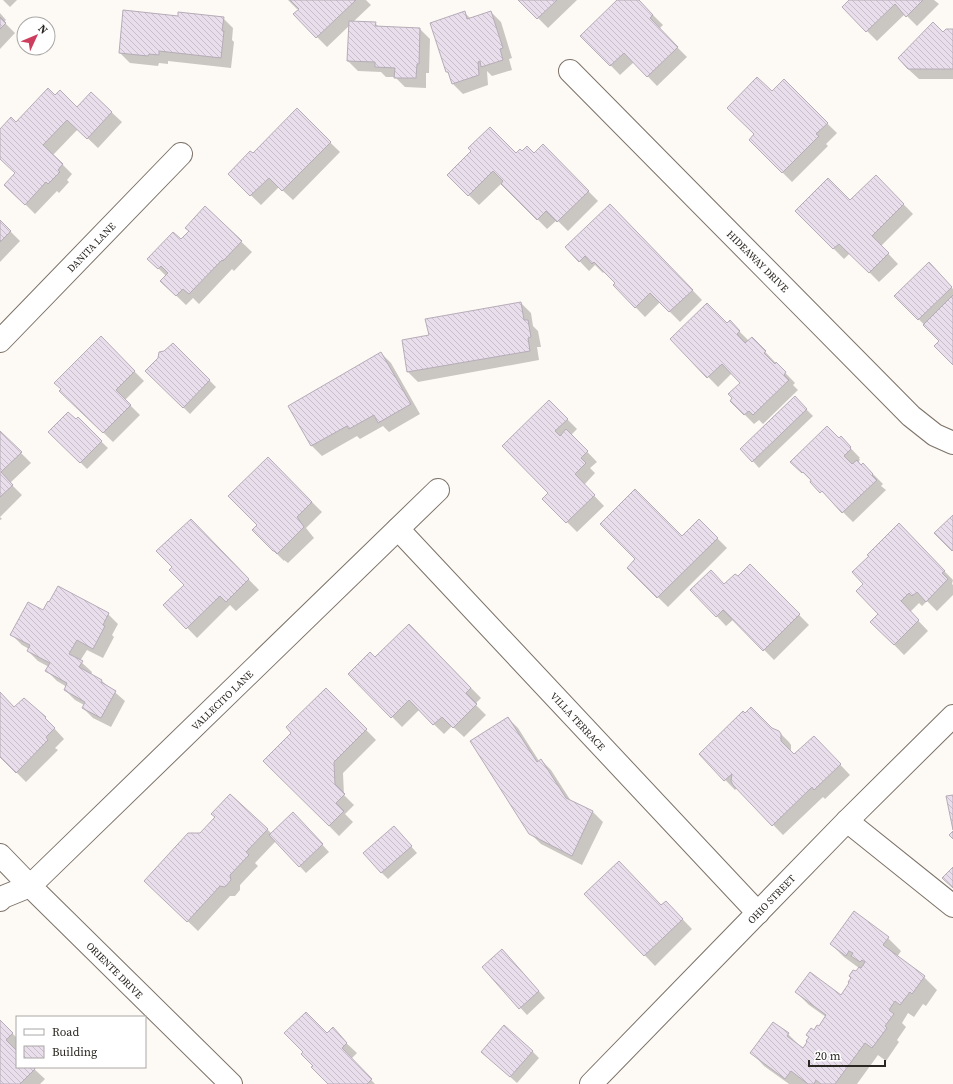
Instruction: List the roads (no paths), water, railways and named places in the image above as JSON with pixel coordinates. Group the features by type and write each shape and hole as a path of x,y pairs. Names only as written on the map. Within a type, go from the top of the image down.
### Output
{"street":[{"name":"HIDEAWAY DRIVE","path":"570,71 911,416 935,435 953,443"},
{"name":"DANITA LANE","path":"0,341 182,154"},
{"name":"VALLECITO LANE","path":"0,900 3,897 30,886 438,490"},
{"name":"VILLA TERRACE","path":"398,529 758,913"},
{"name":"OHIO STREET","path":"591,1084 847,821 953,716"},
{"path":"847,821 953,906"},
{"name":"ORIENTE DRIVE","path":"0,855 231,1084"}]}
